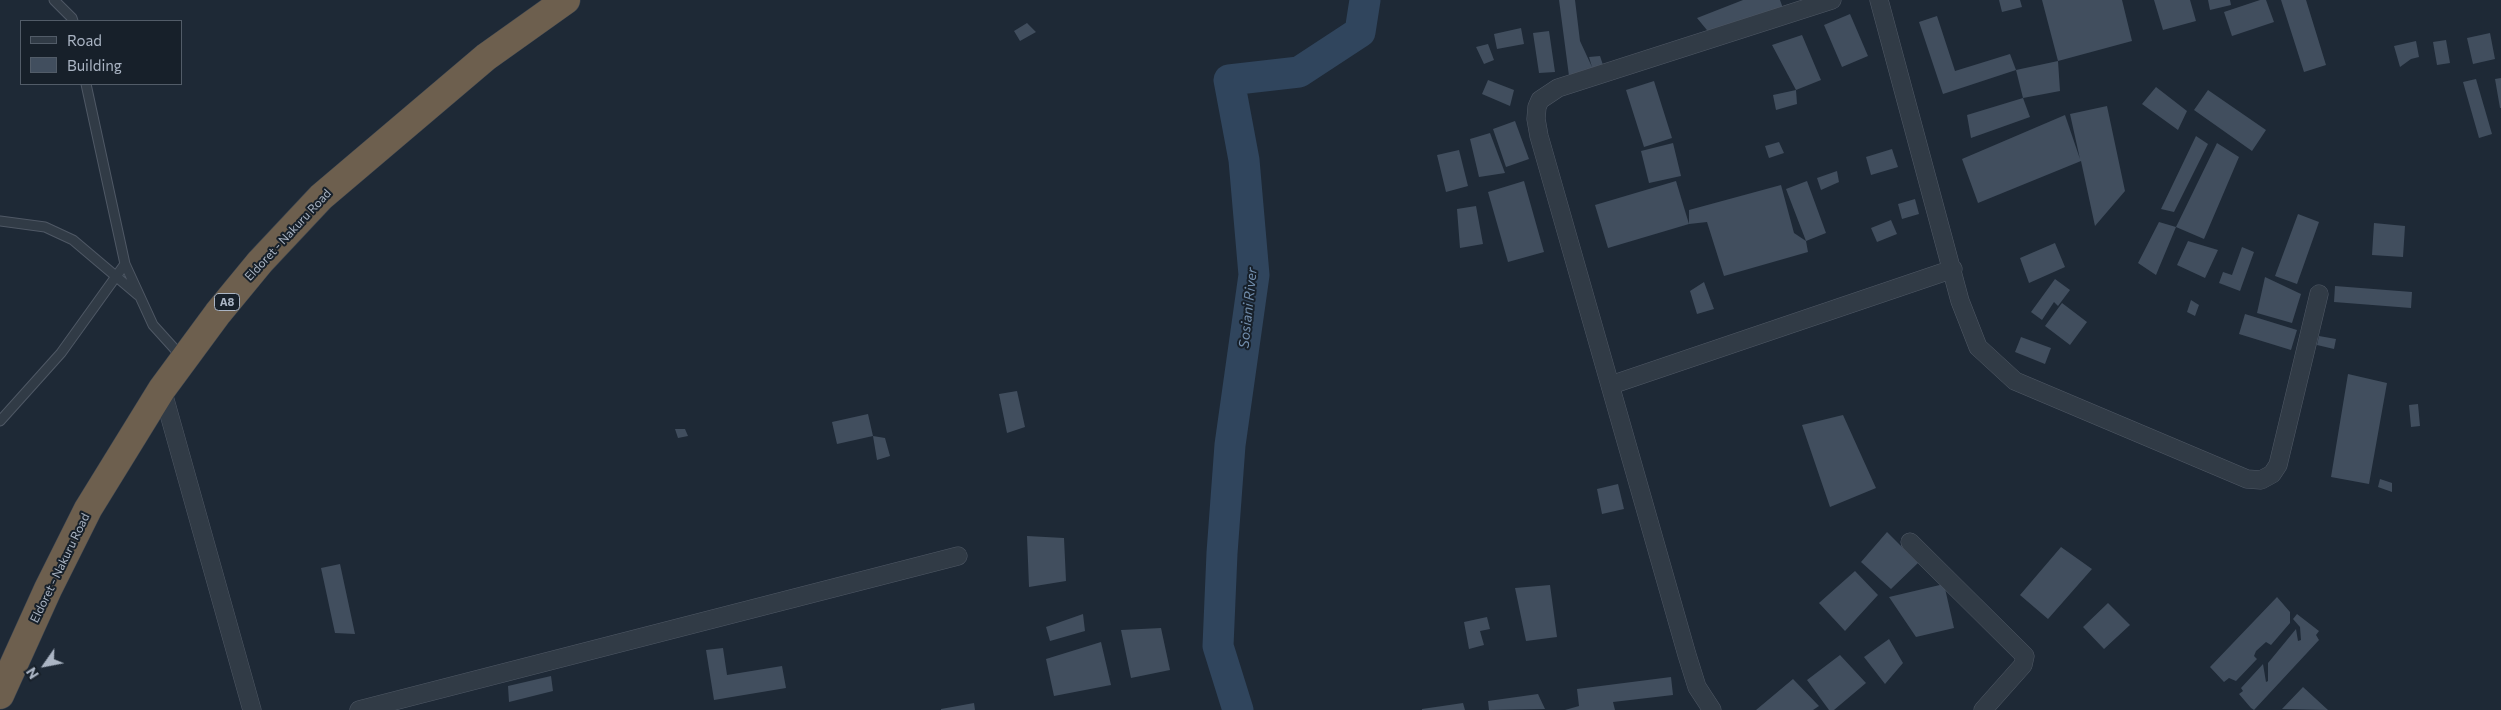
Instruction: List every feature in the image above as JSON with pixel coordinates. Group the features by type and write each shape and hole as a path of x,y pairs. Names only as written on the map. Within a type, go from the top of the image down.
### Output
{"highway":[{"name":"Eldoret - Nakuru Road","path":"0,695 48,589 88,509 183,358 260,262 321,197 486,57 566,0"}],"street":[{"path":"1712,710 1697,687 1687,655 1539,136 1536,119 1540,100 1558,88 1832,0"},
{"path":"1879,0 1960,301 1978,347 2015,381 2247,479 2261,480 2272,474 2278,465 2319,294"},
{"path":"1611,385 1952,269"},
{"path":"162,389 252,710"},
{"path":"1910,542 2026,656 2023,664 1983,710"},
{"path":"359,710 958,556"}],"lane":[{"path":"54,0 73,20"},
{"path":"86,85 125,264 153,325 183,358"},
{"path":"0,221 45,227 66,237 140,297"},
{"path":"0,421 61,353 125,264"}],"building":[{"path":"1559,0 1575,0 1580,41 1592,67 1589,57 1600,56 1603,65 1569,76"},
{"path":"1743,0 1780,0 1784,11 1711,35 1697,18"},
{"path":"1999,0 2020,0 2022,7 2002,12"},
{"path":"2042,0 2122,0 2132,41 2058,61"},
{"path":"2154,0 2190,0 2196,21 2163,30"},
{"path":"2208,0 2230,0 2231,5 2210,10"},
{"path":"2260,0 2266,0 2274,22 2232,36 2224,12"},
{"path":"2281,0 2306,0 2326,65 2304,72"},
{"path":"1850,14 1868,56 1842,67 1824,25"},
{"path":"1937,16 1955,71 2010,54 2016,70 1943,94 1919,22"},
{"path":"1027,23 1036,32 1020,41 1014,31"},
{"path":"1521,28 1524,44 1497,49 1494,34"},
{"path":"1549,31 1555,72 1539,73 1533,33"},
{"path":"2490,33 2495,59 2473,64 2467,38"},
{"path":"1802,35 1821,80 1796,90 1772,45"},
{"path":"2446,40 2450,63 2437,65 2433,42"},
{"path":"2416,41 2419,57 2411,59 2400,67 2394,46"},
{"path":"1488,44 1494,60 1484,64 1476,47"},
{"path":"2058,61 2060,91 2023,98 2016,70"},
{"path":"2501,78 2501,108 2500,108 2495,79"},
{"path":"2476,79 2492,134 2479,138 2463,82"},
{"path":"1488,80 1514,90 1510,106 1482,94"},
{"path":"1654,81 1672,138 1644,147 1626,90"},
{"path":"2156,87 2187,111 2178,130 2142,104"},
{"path":"1796,90 1797,104 1776,110 1773,95"},
{"path":"2208,90 2266,130 2252,151 2194,110"},
{"path":"2023,98 2030,117 1971,138 1967,115"},
{"path":"2107,106 2125,191 2095,226 2081,161 1978,203 1962,159 2065,115 2080,159 2070,114"},
{"path":"1515,121 1529,159 1506,167 1493,129"},
{"path":"1490,133 1505,173 1479,177 1470,139"},
{"path":"2196,136 2208,144 2174,212 2161,209"},
{"path":"1779,142 1784,153 1769,158 1765,146"},
{"path":"1673,143 1681,176 1649,183 1641,151"},
{"path":"2217,143 2239,157 2204,239 2176,227"},
{"path":"1892,149 1898,167 1871,175 1866,157"},
{"path":"1459,150 1468,186 1446,192 1437,155"},
{"path":"1837,171 1839,182 1821,190 1817,178"},
{"path":"1524,181 1544,252 1508,262 1488,192"},
{"path":"1676,181 1689,224 1608,248 1595,205"},
{"path":"1807,181 1826,233 1806,241 1786,189"},
{"path":"1781,185 1794,233 1806,241 1808,252 1724,276 1707,222 1689,224 1689,210"},
{"path":"1915,199 1919,214 1902,219 1898,204"},
{"path":"1476,206 1483,244 1460,248 1457,209"},
{"path":"2298,214 2319,222 2297,284 2275,276"},
{"path":"1891,220 1897,234 1877,242 1871,228"},
{"path":"2159,222 2176,227 2156,275 2138,263"},
{"path":"2374,223 2405,226 2403,257 2372,255"},
{"path":"2188,241 2218,250 2205,278 2177,265"},
{"path":"2055,243 2065,267 2029,283 2020,258"},
{"path":"2242,247 2254,252 2240,291 2219,283 2223,272 2232,275"},
{"path":"2265,277 2301,294 2292,323 2257,313"},
{"path":"2055,279 2070,290 2058,306 2054,302 2042,320 2031,312"},
{"path":"1704,282 1714,309 1697,314 1690,291"},
{"path":"2335,286 2412,292 2411,308 2334,302"},
{"path":"2191,300 2199,305 2195,316 2187,312"},
{"path":"2062,303 2087,322 2070,345 2045,326"},
{"path":"2245,314 2297,330 2291,350 2239,334"},
{"path":"2319,336 2336,339 2334,349 2317,345"},
{"path":"2021,337 2051,348 2045,364 2015,352"},
{"path":"2348,374 2387,383 2369,484 2331,477"},
{"path":"1017,391 1025,427 1007,433 999,394"},
{"path":"2418,404 2420,426 2411,427 2409,405"},
{"path":"868,414 873,436 837,444 832,422"},
{"path":"1843,415 1876,488 1830,507 1802,425"},
{"path":"675,429 685,429 688,436 678,438"},
{"path":"873,436 885,438 890,456 877,460"},
{"path":"2380,479 2392,483 2392,492 2378,487"},
{"path":"1618,484 1624,509 1602,514 1597,489"},
{"path":"1887,532 1918,563 1891,589 1861,562"},
{"path":"1027,536 1064,538 1066,581 1029,587"},
{"path":"2061,547 2092,569 2048,619 2020,595"},
{"path":"340,564 355,634 335,633 321,568"},
{"path":"1855,571 1878,595 1845,631 1819,603"},
{"path":"1944,584 1954,628 1916,637 1889,597"},
{"path":"1550,585 1557,637 1526,641 1515,588"},
{"path":"2277,597 2290,612 2290,623 2271,645 2266,642 2256,651 2254,656 2257,659 2236,681 2229,678 2224,682 2210,667"},
{"path":"2108,603 2130,625 2104,649 2083,627"},
{"path":"1083,614 1085,631 1050,641 1046,627"},
{"path":"2297,614 2319,631 2316,635 2319,640 2254,710 2239,694 2243,691 2241,688 2263,664 2266,682 2268,681 2268,663 2296,629 2298,641 2301,640 2300,627 2293,619"},
{"path":"1487,617 1490,629 1480,631 1484,645 1469,649 1464,622"},
{"path":"1161,628 1170,670 1131,678 1121,630"},
{"path":"1889,639 1903,663 1885,684 1864,657"},
{"path":"1101,642 1111,685 1054,696 1046,659"},
{"path":"723,648 727,675 782,666 786,688 714,700 706,650"},
{"path":"1840,655 1866,683 1834,710 1829,710 1807,680"},
{"path":"551,676 553,691 509,702 508,686"},
{"path":"1671,677 1673,695 1613,702 1615,710 1565,710 1579,706 1577,689"},
{"path":"1793,679 1819,706 1813,710 1756,710"},
{"path":"2303,687 2328,710 2282,709"},
{"path":"1538,694 1545,709 1489,710 1488,701"},
{"path":"974,703 975,710 941,710 941,709"},
{"path":"1463,703 1465,710 1422,710 1422,709"}],"waterway":[{"name":"Sosiani River","path":"1238,710 1218,646 1222,553 1230,445 1254,275 1244,160 1229,80 1299,72 1360,32 1365,0"}]}
